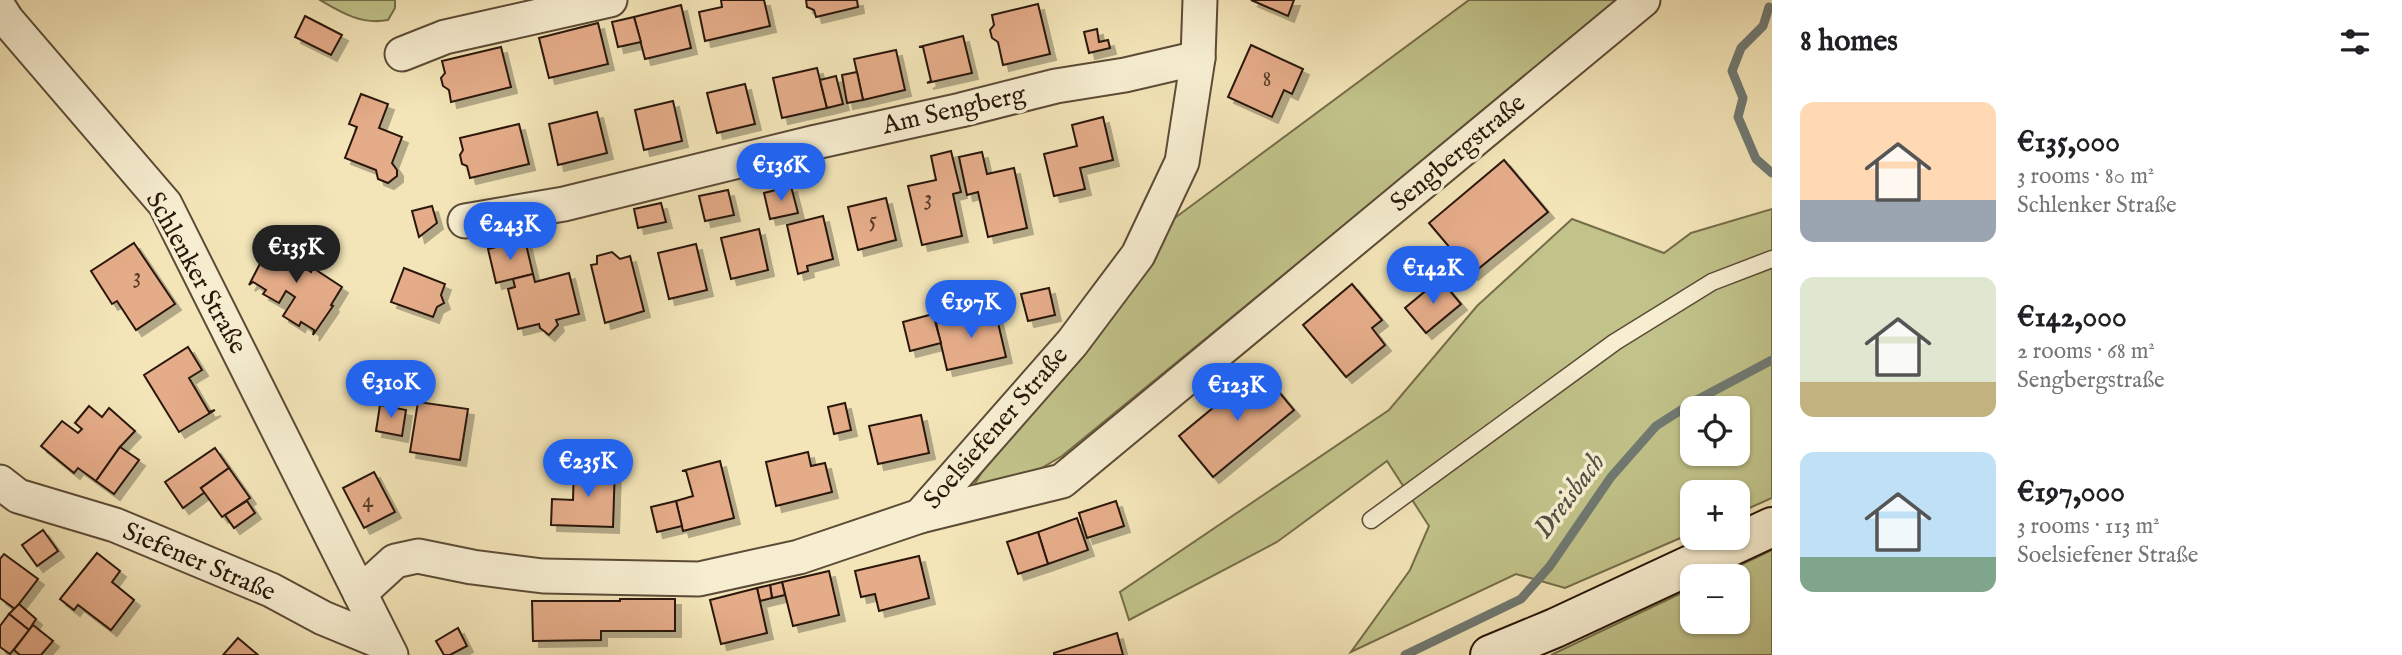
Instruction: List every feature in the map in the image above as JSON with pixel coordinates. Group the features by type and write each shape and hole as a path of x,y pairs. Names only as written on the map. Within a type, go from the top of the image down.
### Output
{"main road":[{"path":"1490,655 1555,628 1772,527"}],"street":[{"path":"402,54 445,37 610,0"},
{"name":"Soelsiefener Straße","path":"360,593 395,561 418,556 472,567 543,576 699,579 799,557 920,516 1072,343 1138,254 1182,162 1198,58 1200,0"},
{"name":"Sengbergstraße","path":"920,516 1062,481 1643,0"},
{"name":"Schlenker Straße","path":"0,9 165,204 388,649"},
{"name":"Am Sengberg","path":"465,221 564,204 1056,86 1125,75 1198,58"},
{"name":"Siefener Straße","path":"0,482 18,496 115,525 271,590 388,649"}],"lane":[{"path":"1371,520 1615,342 1712,282 1772,259"}],"green space":[{"path":"320,0 395,0 395,8 388,20 370,21 344,13"},
{"path":"1469,0 1620,0 1062,456 1023,479 972,488 982,472 1088,348 1164,241 1168,223"},
{"path":"1772,209 1772,498 1750,508 1750,480 1680,480 1680,538 1565,588 1516,574 1351,652 1410,570 1429,526 1387,461 1277,542 1129,620 1120,592 1389,410 1477,306 1572,219 1664,253 1691,233"},
{"path":"1772,550 1772,655 1551,655 1680,594 1680,634 1750,634 1750,564 1743,564"}],"building":[{"path":"721,0 764,0 770,26 705,41 699,12 722,7"},
{"path":"806,0 857,0 858,7 816,17 814,10 807,7"},
{"path":"1251,0 1294,0 1288,16"},
{"path":"1038,4 1050,54 1003,65 998,42 992,38 990,30 994,25 992,15"},
{"path":"681,5 691,48 645,59 634,17"},
{"path":"305,16 342,35 331,55 295,37"},
{"path":"634,17 641,42 618,47 612,22"},
{"path":"598,23 608,64 549,78 539,38"},
{"path":"1097,29 1099,42 1108,40 1110,48 1089,53 1084,32"},
{"path":"963,36 972,73 927,83 931,81 923,47 919,47"},
{"path":"1251,45 1303,69 1292,94 1284,90 1272,117 1228,97"},
{"path":"501,47 511,87 451,102 449,90 443,86 441,78 445,73 442,61"},
{"path":"896,50 905,90 863,100 854,59"},
{"path":"817,68 827,108 782,118 773,78"},
{"path":"857,72 863,100 847,103 842,75"},
{"path":"836,76 843,104 827,108 820,80"},
{"path":"745,84 755,124 717,133 707,93"},
{"path":"361,94 388,104 379,128 402,137 392,163 397,170 397,176 388,183 378,179 376,170 345,158 357,127 349,124"},
{"path":"673,101 682,141 644,150 635,110"},
{"path":"597,112 607,153 558,165 549,124"},
{"path":"1103,117 1113,160 1080,168 1085,189 1054,196 1044,154 1077,146 1072,125"},
{"path":"519,124 529,164 470,178 467,166 462,164 460,138"},
{"path":"951,151 961,192 953,194 962,236 922,245 908,186 936,180 931,156"},
{"path":"982,152 987,174 1014,168 1027,228 988,237 978,192 967,195 959,157"},
{"path":"1504,160 1548,212 1472,274 1429,223"},
{"path":"791,186 798,213 770,219 764,193"},
{"path":"728,190 734,215 705,221 699,196"},
{"path":"886,198 896,240 858,250 848,207"},
{"path":"661,203 666,222 638,228 634,209"},
{"path":"432,206 437,223 419,237 412,211"},
{"path":"823,216 833,259 807,266 808,271 798,274 787,225"},
{"path":"759,229 768,270 731,279 721,238"},
{"path":"279,237 308,255 302,266 311,272 313,268 342,287 331,305 333,306 313,335 314,330 301,322 299,326 283,316 295,297 286,291 279,303 263,294 266,290 253,282 249,285 265,254 268,255"},
{"path":"525,240 533,274 496,283 488,249"},
{"path":"134,243 175,304 136,330 117,301 112,304 91,271"},
{"path":"696,244 707,290 669,299 658,253"},
{"path":"612,252 620,259 630,256 644,311 605,323 591,265 597,264 597,256"},
{"path":"404,268 445,284 441,295 444,303 437,307 433,317 391,302"},
{"path":"569,273 579,314 556,320 558,325 549,335 539,324 518,329 508,289 515,287 513,279 533,274 535,282"},
{"path":"1440,279 1461,304 1426,333 1405,308"},
{"path":"1352,284 1382,320 1372,328 1385,345 1346,377 1303,325"},
{"path":"1049,288 1055,315 1028,321 1021,294"},
{"path":"995,310 1006,357 947,370 936,323"},
{"path":"933,314 941,343 910,351 903,322"},
{"path":"188,347 202,370 189,378 209,412 215,410 179,432 144,375"},
{"path":"1260,369 1294,410 1213,477 1179,436"},
{"path":"418,402 468,409 460,460 410,452"},
{"path":"845,403 851,430 834,434 828,407"},
{"path":"380,405 406,410 402,436 376,431"},
{"path":"89,406 102,417 109,408 135,431 96,481 78,468 74,473 41,446 62,421 78,433 82,429 75,423"},
{"path":"921,415 929,453 878,464 869,426"},
{"path":"120,447 139,460 114,494 96,481"},
{"path":"215,448 229,468 201,488 205,492 183,508 165,482"},
{"path":"808,452 811,466 825,463 832,492 776,506 766,462"},
{"path":"720,461 734,518 683,531 676,501 693,496 686,471 682,471"},
{"path":"574,465 615,466 613,527 551,525 552,499 573,500"},
{"path":"229,468 250,498 222,517 201,488"},
{"path":"374,472 395,512 364,528 343,488"},
{"path":"247,501 255,513 234,528 225,515"},
{"path":"676,501 682,526 657,532 651,507"},
{"path":"1116,501 1124,526 1087,538 1079,513"},
{"path":"1077,518 1088,550 1048,564 1038,532"},
{"path":"43,530 58,551 37,566 22,545"},
{"path":"1038,532 1048,564 1018,574 1007,542"},
{"path":"97,553 120,571 112,582 134,600 111,630 78,605 74,610 60,599"},
{"path":"4,554 38,579 15,609 0,598 0,559"},
{"path":"919,556 929,598 879,611 875,594 861,597 855,571"},
{"path":"829,571 839,615 793,626 782,582"},
{"path":"782,582 785,595 772,598 770,585"},
{"path":"770,585 772,598 760,601 757,588"},
{"path":"757,588 767,633 721,644 710,600"},
{"path":"675,599 675,631 601,631 601,640 533,641 532,601"},
{"path":"19,604 36,619 29,630 9,614"},
{"path":"9,614 29,630 10,654 0,647 0,626"},
{"path":"33,625 53,641 41,655 20,655 14,650"},
{"path":"458,628 467,646 450,655 444,655 436,641"},
{"path":"1117,633 1123,655 1054,655 1054,653"},
{"path":"238,638 258,655 223,655"}],"waterway":[{"path":"1769,7 1763,26 1741,48 1732,71 1743,98 1738,117 1756,159 1772,173"},
{"name":"Dreisbach","path":"1405,655 1521,599 1550,566 1611,477 1656,426 1695,401 1772,360"}]}
